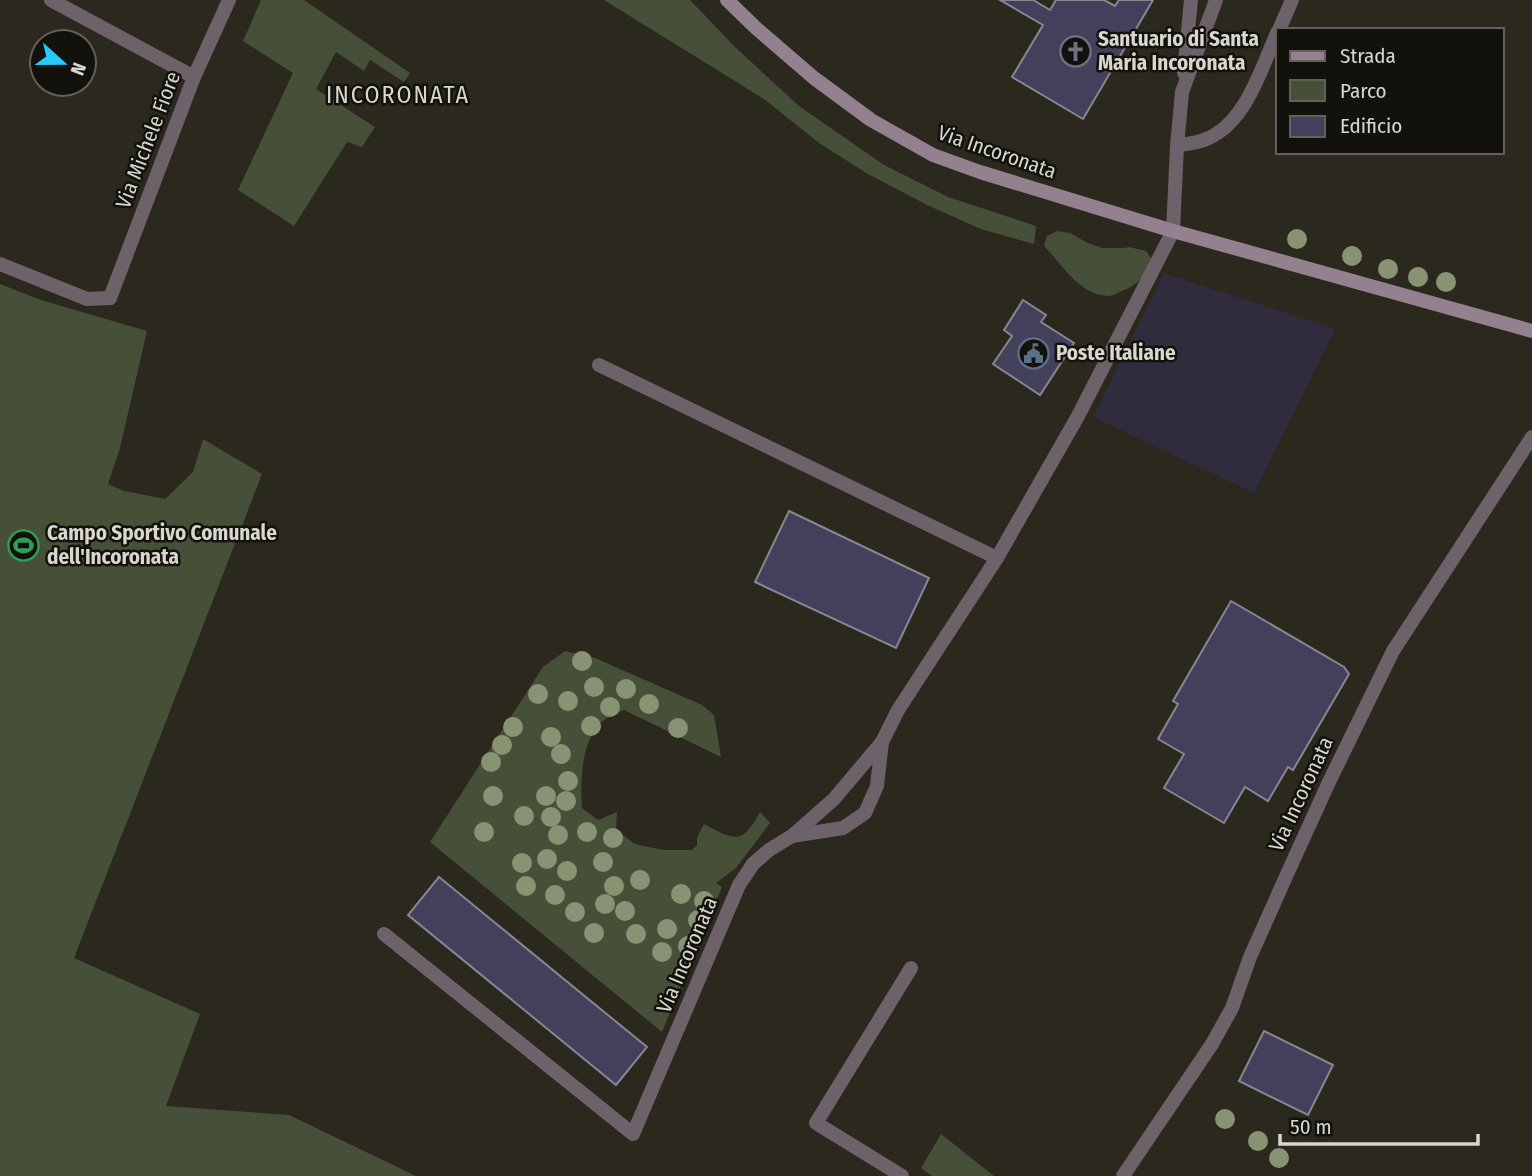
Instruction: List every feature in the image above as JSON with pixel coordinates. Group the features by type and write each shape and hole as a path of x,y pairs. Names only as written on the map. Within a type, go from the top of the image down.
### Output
{"main road":[{"name":"Via Incoronata","path":"726,0 814,78 871,120 933,155 980,172 1173,230 1532,331"}],"street":[{"path":"51,0 194,77"},
{"name":"Via Michele Fiore","path":"0,264 87,299 110,298 194,77 229,0"},
{"path":"1173,230 1177,146 1191,0"},
{"path":"1182,92 1216,0"},
{"path":"1279,28 1292,0"},
{"path":"1177,146 1206,139 1229,125 1245,104 1276,34"},
{"name":"Via Incoronata","path":"384,934 633,1134 739,885 753,864 792,836 834,799 882,742 898,710 997,558 1078,416 1173,230"},
{"path":"599,365 997,558"},
{"name":"Via Incoronata","path":"1123,1176 1212,1044 1232,1008 1250,957 1277,896 1393,652 1532,437"},
{"path":"792,836 843,828 865,813 877,786 882,742"},
{"path":"902,1176 816,1123 911,968"}],"shaded area":[{"path":"1164,273 1335,329 1254,493 1093,417"}],"green space":[{"path":"261,0 304,0 410,73 404,82 370,60 364,71 336,52 316,89 375,127 362,147 347,142 294,226 238,190 293,73 243,41"},
{"path":"604,0 690,0 735,47 799,106 884,165 948,197 1036,226 1034,244 981,229 868,174 819,143 764,99"},
{"path":"1057,231 1070,233 1102,248 1129,247 1146,251 1151,258 1145,273 1135,284 1112,295 1098,294 1080,284 1044,246 1047,236"},
{"path":"0,284 41,300 147,331 120,448 108,484 124,491 165,499 193,472 203,439 262,474 74,958 200,1014 166,1106 289,1115 416,1176 0,1176"},
{"path":"565,651 595,658 702,705 714,715 721,757 624,710 604,720 596,728 586,748 581,786 582,808 598,820 617,812 616,829 633,843 664,850 692,850 697,845 697,838 704,824 723,834 736,837 748,830 760,812 770,823 736,868 716,883 722,887 662,1032 430,842 543,667"},
{"path":"941,1134 994,1176 932,1176 921,1168"}],"building":[{"name":"Santuario di Santa Maria Incoronata","path":"1000,0 1033,0 1050,10 1056,0 1104,0 1115,6 1119,0 1153,0 1083,119 1012,77 1043,25"},
{"path":"1023,300 1046,315 1041,322 1074,343 1040,395 993,364 1012,336 1004,330"},
{"path":"789,511 929,578 896,648 755,582"},
{"path":"1231,601 1344,667 1349,674 1293,770 1288,767 1268,801 1245,787 1224,823 1164,788 1184,754 1158,739 1178,704 1173,701"},
{"path":"439,877 647,1047 616,1085 408,915"},
{"path":"1264,1031 1333,1065 1308,1115 1239,1081"}],"place":[{"name":"Santuario di Santa Maria Incoronata","path":"1075,51"},
{"name":"Poste Italiane","path":"1033,353"},
{"name":"Campo Sportivo Comunale dell'Incoronata","path":"24,545"}],"district":[{"name":"INCORONATA","path":"398,95"}]}
